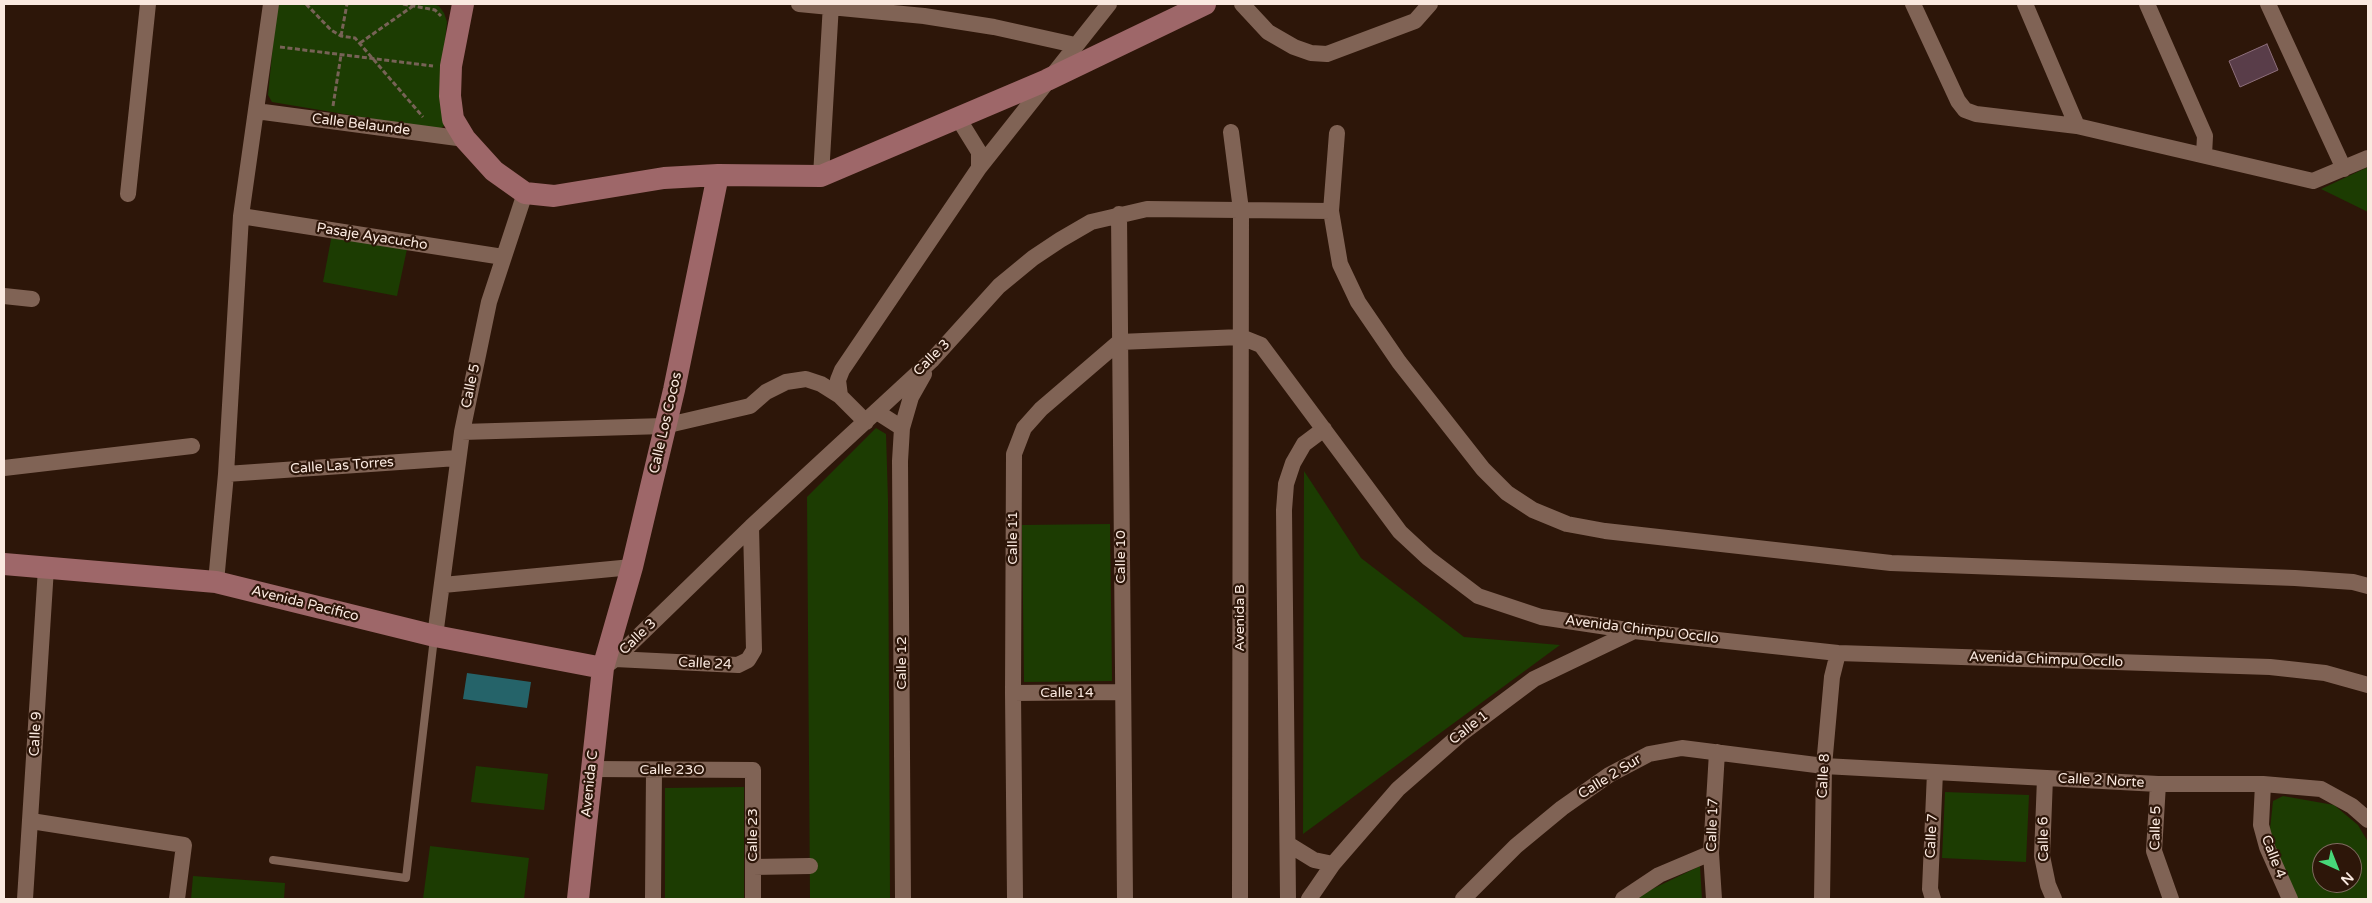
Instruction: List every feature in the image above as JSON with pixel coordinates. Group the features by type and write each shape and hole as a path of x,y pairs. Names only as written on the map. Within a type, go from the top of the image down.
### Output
{"street":[{"path":"128,194 148,4"},
{"path":"216,582 226,474 242,216 271,4"},
{"path":"463,4 450,66 450,96 453,119 465,138 494,171 525,193 554,196 664,178 718,175 820,176 1047,80 1205,4"},
{"path":"799,4 831,5 924,16 1075,45"},
{"path":"840,396 838,380 842,370 979,168 1109,4"},
{"path":"1242,4 1268,32 1294,47 1311,53 1327,54 1415,22 1430,4"},
{"path":"1913,4 1958,101 1965,110 1976,114 2077,126 2314,181 2368,158"},
{"path":"2025,4 2077,126"},
{"path":"2147,4 2205,136 2204,155"},
{"path":"2268,4 2344,169"},
{"path":"820,176 831,5"},
{"name":"Calle Belaunde","path":"256,111 465,138"},
{"path":"958,118 979,152 979,168"},
{"path":"1120,342 1241,337 1241,210 1231,132"},
{"path":"1336,133 1331,211 1340,264 1358,302 1399,362 1483,469 1507,493 1533,510 1567,524 1605,531 1891,563 2295,578 2353,582 2368,586"},
{"name":"Calle Los Cocos","path":"609,664 674,390 718,175"},
{"name":"Calle 5","path":"435,636 443,585 457,458 462,432 489,302 525,193"},
{"name":"Calle 3","path":"609,664 751,527 933,359 999,286 1033,258 1091,222 1147,209 1331,211"},
{"name":"Calle 10","path":"1119,214 1125,899"},
{"name":"Pasaje Ayacucho","path":"242,216 503,257"},
{"path":"4,296 32,298"},
{"name":"Avenida Chimpu Occllo","path":"1241,337 1261,345 1400,532 1428,558 1478,596 1541,617 1634,630 1838,653 2270,667 2324,673 2368,685"},
{"name":"Avenida B","path":"1240,899 1241,337"},
{"name":"Calle 11","path":"1015,899 1013,693 1014,454 1024,428 1041,409 1120,342"},
{"name":"Calle 12","path":"903,899 900,470 902,428 911,397 933,359"},
{"path":"462,432 664,426 750,406 766,392 786,382 806,379 820,384 871,417 902,428"},
{"path":"1288,899 1286,484 1293,463 1304,444 1324,430"},
{"path":"4,468 192,446"},
{"name":"Calle Las Torres","path":"226,474 457,458"},
{"name":"Calle 24","path":"609,664 738,665 748,660 754,650 751,527"},
{"name":"Avenida Pacífico","path":"4,564 216,582 435,636 609,664"},
{"path":"443,585 632,567"},
{"name":"Calle 9","path":"25,899 46,568"},
{"name":"Calle 1","path":"1309,899 1333,864 1398,789 1462,733 1534,679 1634,630"},
{"name":"Calle 8","path":"1822,899 1824,766 1832,678 1838,653"},
{"name":"Avenida C","path":"578,899 592,769 609,664"},
{"name":"Calle 14","path":"1013,693 1122,692"},
{"name":"Calle 2 Sur","path":"1463,899 1516,846 1562,808 1609,776 1648,754 1682,748 1824,766"},
{"name":"Calle 17","path":"1714,899 1711,852 1717,752"},
{"name":"Calle 2 Norte","path":"1824,766 2158,784 2264,784 2321,789 2352,806 2368,820"},
{"name":"Calle 23O","path":"592,769 753,770"},
{"path":"653,899 654,770"},
{"name":"Calle 23","path":"753,770 753,899"},
{"name":"Calle 7","path":"1933,899 1930,889 1935,772"},
{"name":"Calle 6","path":"2045,778 2042,856 2048,885 2054,899"},
{"name":"Calle 5","path":"2158,784 2154,851 2171,899"},
{"name":"Calle 4","path":"2264,784 2261,825 2267,847 2290,899"},
{"path":"31,821 184,844 177,899"},
{"path":"1288,844 1314,860 1333,864"},
{"path":"1623,899 1659,875 1711,852"},
{"path":"753,867 810,866"}],"lane":[{"path":"273,860 406,878 435,636"}],"path":[{"path":"306,4 323,23 341,36 355,38 360,43 371,59 428,123 418,121"},
{"path":"341,36 347,4"},
{"path":"360,43 414,6"},
{"path":"278,57 280,38"},
{"path":"280,47 433,66"},
{"path":"333,107 341,55"},
{"path":"323,105 342,108"}],"green space":[{"path":"277,4 432,4 439,6 447,22 442,68 445,125 439,130 272,102 268,95"},
{"path":"2368,167 2368,212 2321,189"},
{"path":"332,234 407,249 397,296 323,282"},
{"path":"876,428 886,434 888,500 890,899 810,899 807,497"},
{"path":"1304,471 1361,558 1464,637 1560,645 1303,834"},
{"path":"1110,524 1112,681 1024,682 1022,525"},
{"path":"476,766 548,774 544,810 471,802"},
{"path":"744,787 744,899 665,899 665,788"},
{"path":"1945,792 2029,795 2026,862 1942,858"},
{"path":"2283,796 2334,805 2358,825 2368,842 2368,899 2297,899 2277,852 2270,829 2273,801"},
{"path":"430,846 529,858 524,899 423,899"},
{"path":"1700,866 1702,899 1637,899 1644,893"},
{"path":"193,876 285,883 284,899 191,899"}],"water":[{"path":"467,673 531,682 527,708 463,699"}],"building":[{"path":"2267,44 2278,70 2240,87 2229,61"}]}
